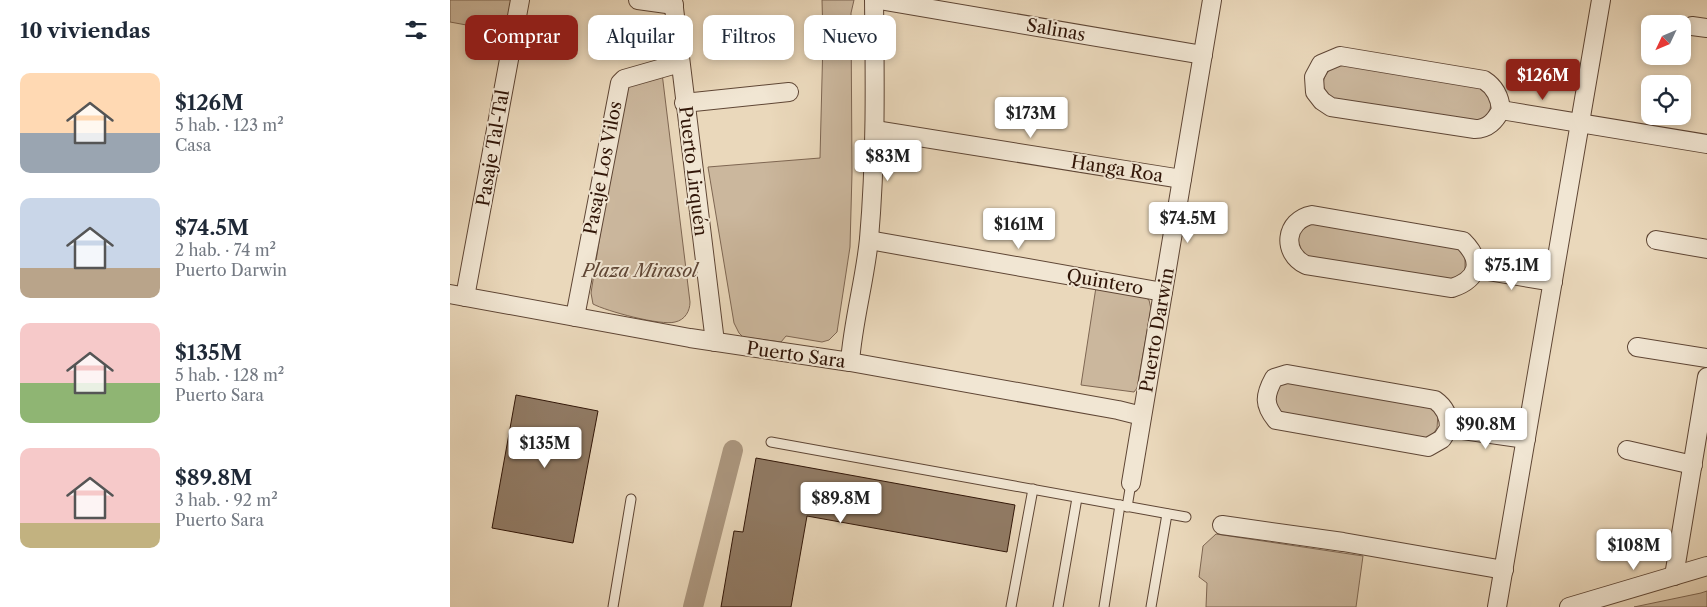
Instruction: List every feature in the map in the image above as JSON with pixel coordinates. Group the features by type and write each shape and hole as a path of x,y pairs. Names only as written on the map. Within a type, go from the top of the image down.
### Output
{"street":[{"name":"Pasaje Tal-Tal","path":"458,295 520,0"},
{"path":"638,0 673,2"},
{"path":"850,362 851,344 869,240 875,130 874,0"},
{"name":"Salinas","path":"879,0 1203,55"},
{"name":"Puerto Darwin","path":"1131,483 1212,0"},
{"path":"1497,607 1601,0"},
{"name":"Puerto Lirquén","path":"673,2 715,342"},
{"path":"1340,56 1484,80 1497,93 1501,110 1494,122 1486,127 1475,130 1331,107 1322,101 1315,92 1314,77 1321,64 1340,56"},
{"name":"Pasaje Los Vilos","path":"575,316 620,83 624,79 680,63"},
{"path":"684,103 789,92"},
{"path":"1501,110 1707,144"},
{"name":"Hanga Roa","path":"875,130 1182,179"},
{"path":"1312,216 1463,241 1473,254 1476,269 1473,276 1460,286 1452,288 1306,265 1292,255 1289,246 1290,235 1297,222 1304,217 1312,216"},
{"name":"Quintero","path":"869,240 1163,292"},
{"path":"1656,240 1707,249"},
{"path":"1476,269 1553,282"},
{"name":"Puerto Sara","path":"458,295 715,342 850,362 1108,408 1142,416"},
{"path":"1637,347 1707,358"},
{"path":"1287,374 1435,400 1442,405 1446,412 1449,428 1442,439 1428,447 1276,420 1268,410 1266,397 1274,378 1287,374"},
{"path":"1674,576 1707,377"},
{"path":"1449,428 1526,439"},
{"path":"1627,450 1693,465"},
{"path":"1222,525 1343,542 1504,570"},
{"path":"1569,607 1707,566"}],"lane":[{"path":"771,442 1186,517"},
{"path":"1104,607 1124,506 1131,483"},
{"path":"1011,607 1033,490"},
{"path":"1058,607 1077,498"},
{"path":"613,607 631,499"},
{"path":"1151,607 1167,514"}],"green space":[{"path":"450,0 511,0 508,15 465,15 465,25 450,22"},
{"path":"822,0 854,0 851,15 822,15"},
{"path":"822,60 851,60 850,247 837,332 829,340 822,342 786,336 781,342 743,337 734,323 708,167 820,158"},
{"path":"1338,63 1479,88 1488,95 1491,104 1490,109 1481,122 1332,99 1324,89 1323,84 1329,71"},
{"name":"Plaza Mirasol","path":"662,73 690,302 688,312 684,317 679,321 668,323 621,314 600,307 593,304 591,293 622,95 629,86"},
{"path":"1308,223 1458,247 1465,255 1465,269 1457,281 1306,259 1296,242 1301,228"},
{"path":"1096,287 1142,295 1149,300 1151,309 1137,388 1134,392 1081,385"},
{"path":"1282,382 1429,405 1438,414 1437,428 1430,439 1276,412 1273,395"},
{"path":"1216,534 1363,556 1356,607 1206,607 1207,583 1199,577 1203,546"},
{"path":"1707,591 1707,607 1634,607 1701,593"}],"building":[{"path":"516,395 598,411 573,543 492,528"},
{"path":"756,458 1015,505 1007,552 807,516 791,607 721,607 734,531 743,532"}],"waterway":[{"path":"693,607 733,450"}]}
